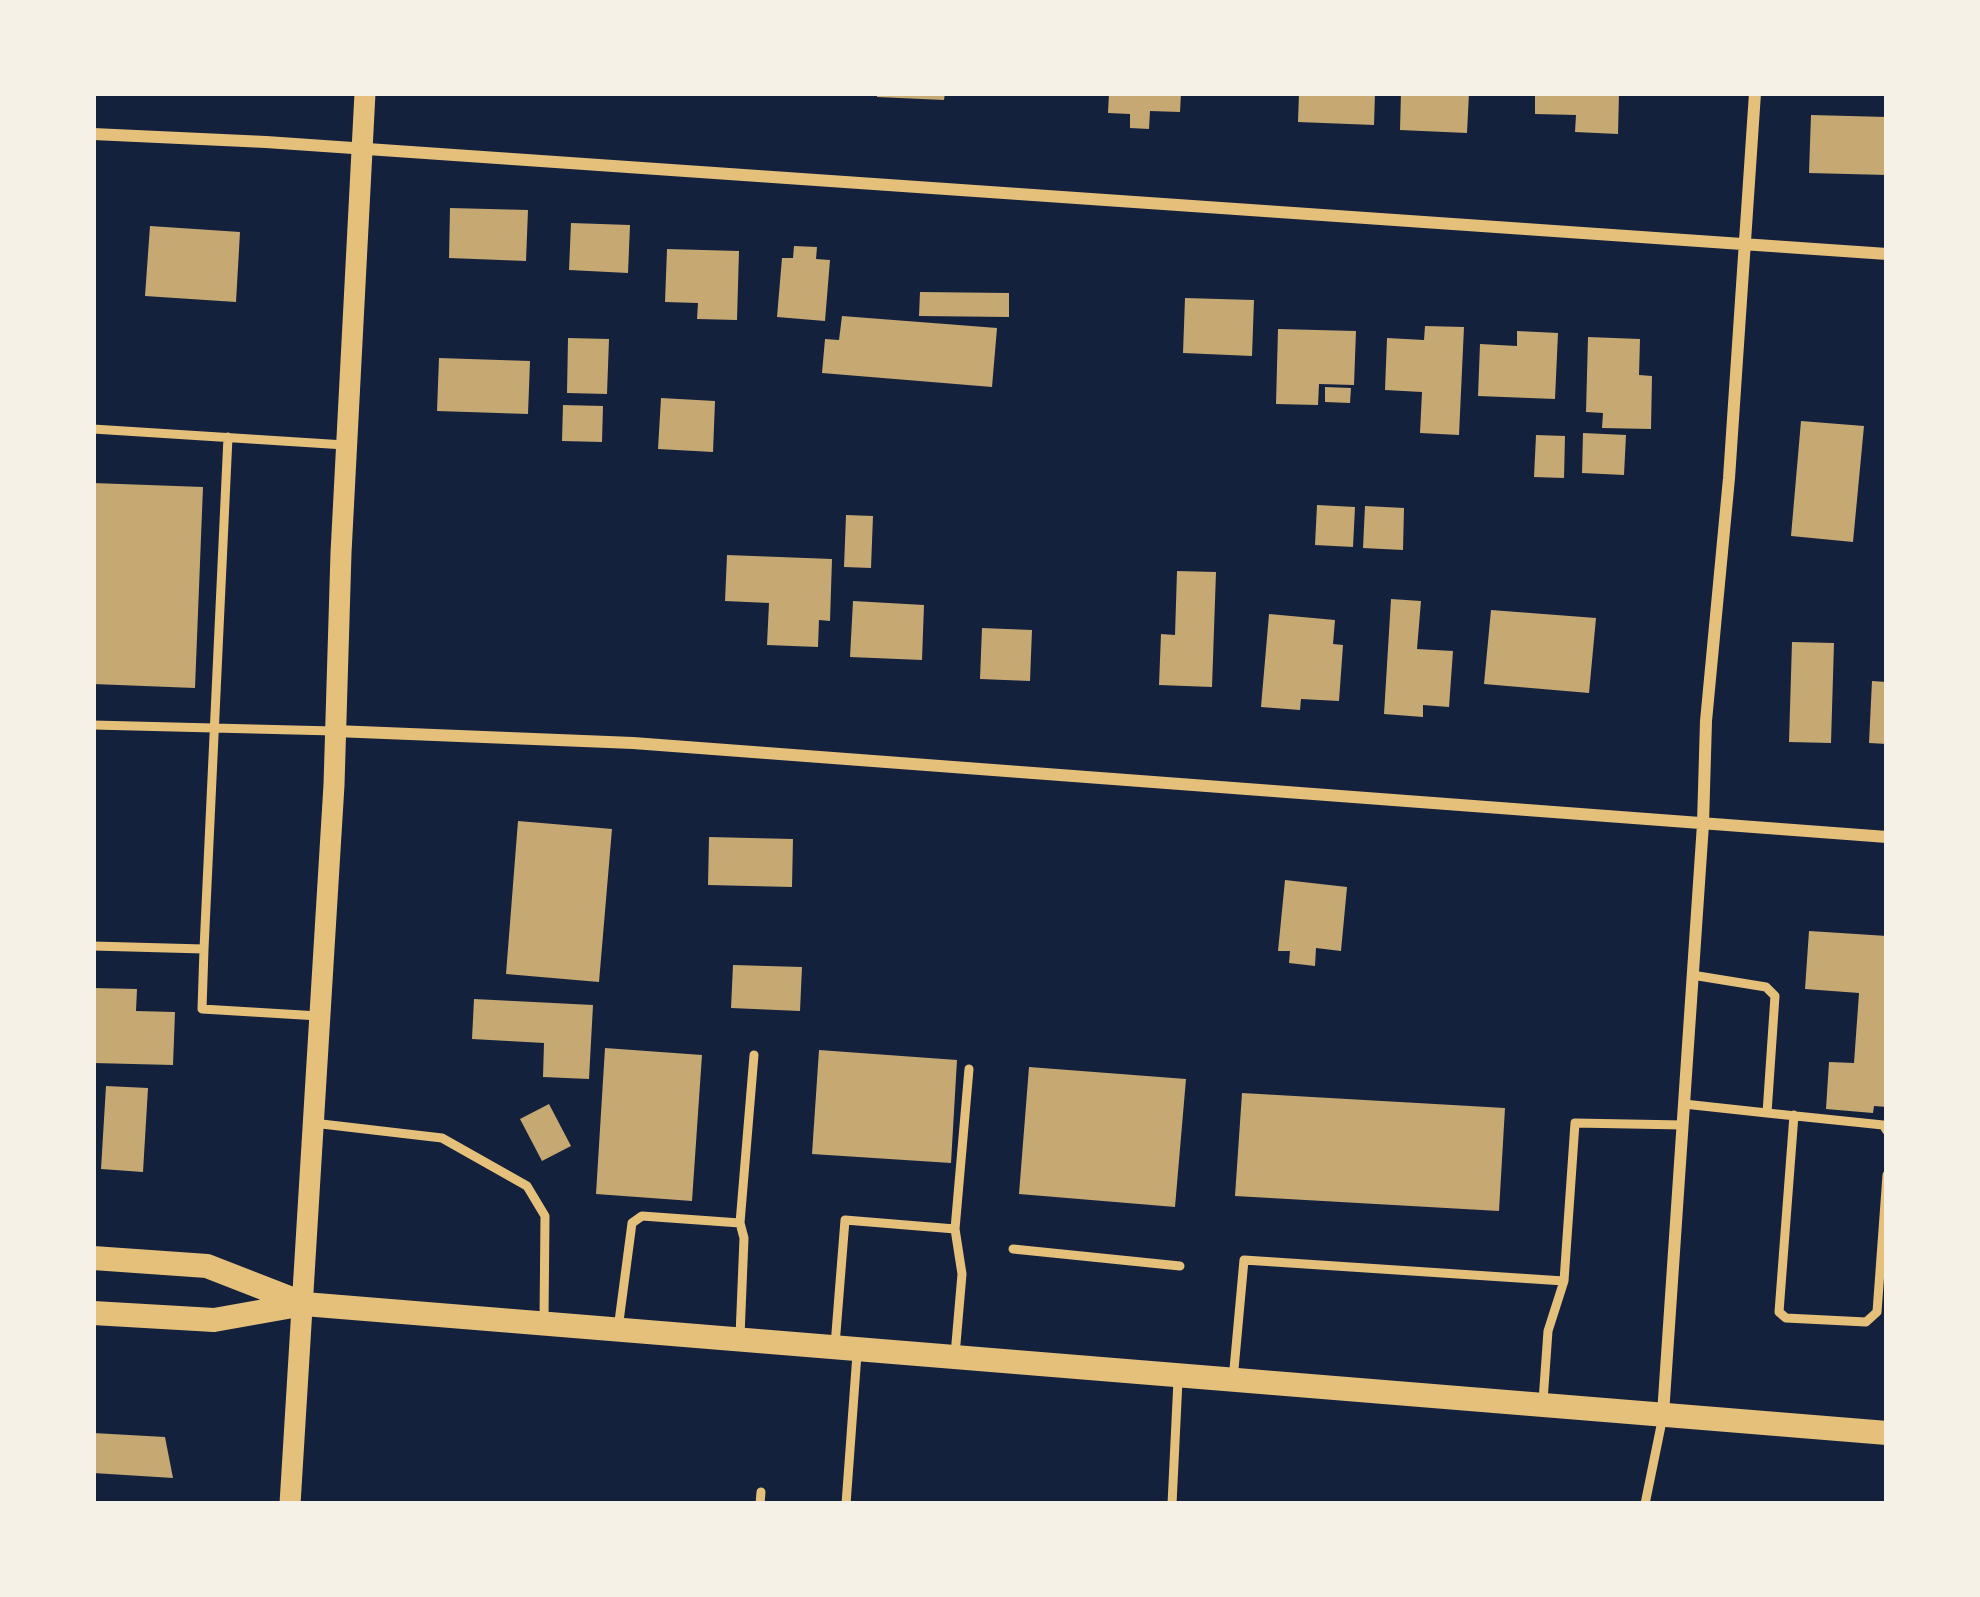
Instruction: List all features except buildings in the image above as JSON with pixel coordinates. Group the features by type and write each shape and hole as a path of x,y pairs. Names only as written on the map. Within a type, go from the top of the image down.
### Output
{"main road":[{"path":"93,1258 207,1266 304,1304"},
{"path":"93,1313 214,1320 304,1304 1887,1433"}],"street":[{"path":"290,1504 335,731 364,93"},
{"path":"1663,1416 1706,721 1730,478 1755,93"},
{"path":"93,134 1887,254"},
{"path":"335,731 634,743 1887,837"}],"lane":[{"path":"93,429 346,445"},
{"path":"228,437 202,1009 319,1016"},
{"path":"93,724 335,731"},
{"path":"93,946 205,949"},
{"path":"1692,975 1766,987 1774,996 1767,1113"},
{"path":"740,1338 744,1238 740,1223 754,1055"},
{"path":"955,1356 962,1274 956,1229 969,1069"},
{"path":"1684,1104 1883,1125 1887,1131"},
{"path":"1794,1115 1780,1312 1786,1318 1866,1322 1877,1312 1887,1175"},
{"path":"314,1123 442,1138 527,1186 545,1216 544,1323"},
{"path":"1543,1406 1548,1331 1564,1281 1575,1123 1683,1125"},
{"path":"618,1329 632,1223 642,1216 740,1223"},
{"path":"846,1504 845,1220 956,1229"},
{"path":"1013,1249 1180,1266"},
{"path":"1233,1380 1244,1260 1564,1281"},
{"path":"1172,1504 1178,1375"},
{"path":"1645,1504 1663,1416"}]}
